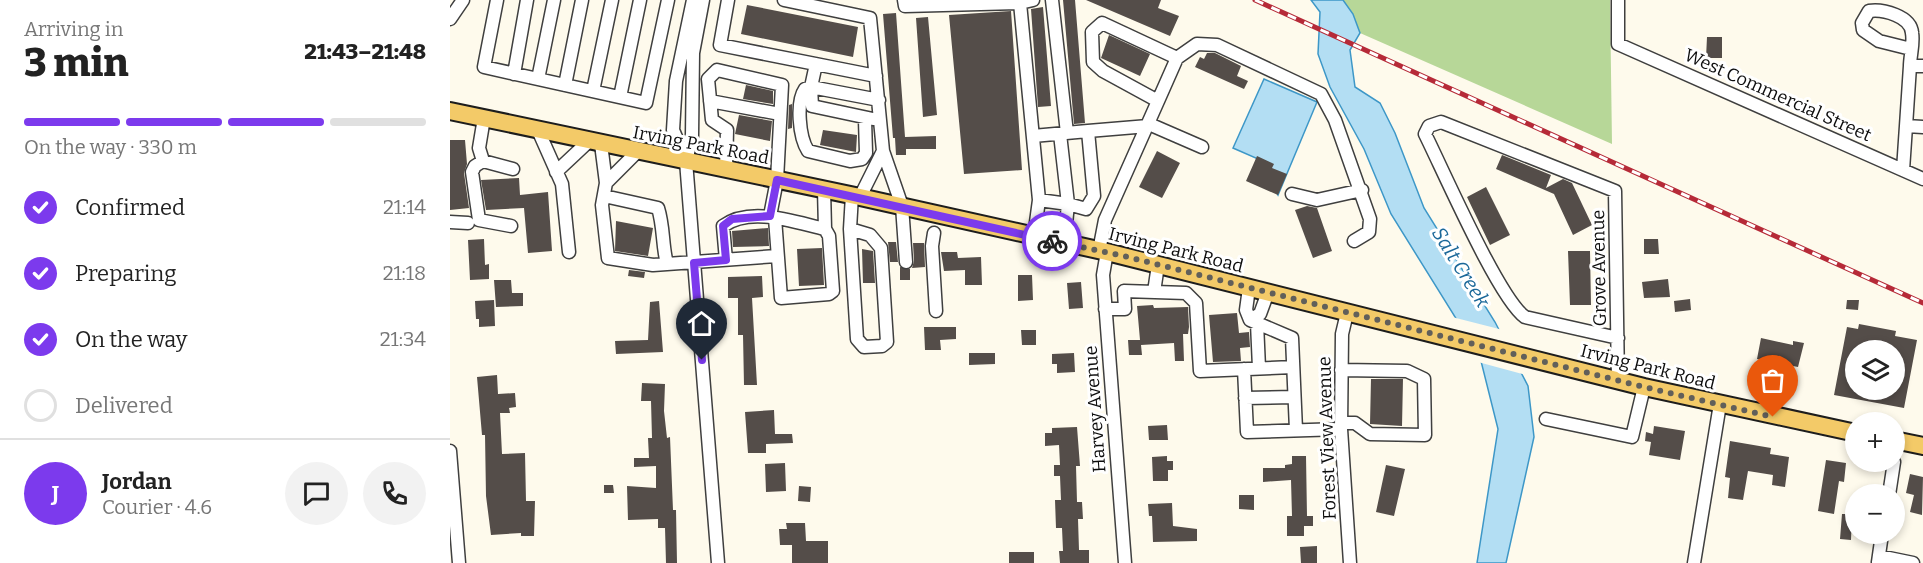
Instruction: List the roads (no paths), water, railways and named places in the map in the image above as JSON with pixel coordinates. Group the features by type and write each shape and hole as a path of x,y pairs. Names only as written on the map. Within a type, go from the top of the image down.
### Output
{"main road":[{"name":"Irving Park Road","path":"450,111 637,152 824,189 1103,252 1527,356 1618,381 1845,431"},
{"path":"1905,443 1923,446"}],"street":[{"path":"450,19 463,0"},
{"path":"497,0 484,67 646,103 668,0"},
{"path":"513,74 527,0"},
{"path":"538,79 554,0"},
{"path":"565,85 582,0"},
{"path":"593,91 612,0"},
{"path":"620,97 640,0"},
{"path":"686,161 673,130 676,81 693,0"},
{"path":"703,0 693,53 692,136 686,161 718,563"},
{"path":"728,0 720,45 876,76"},
{"path":"784,0 870,18 883,151 902,206 906,262"},
{"path":"904,0 905,6 1020,3 1033,0"},
{"path":"1052,0 1068,204 1065,244"},
{"name":"West Commercial Street","path":"1618,0 1618,44 1923,179"},
{"path":"1020,3 1039,200 1034,237"},
{"path":"1158,101 1103,71 1093,62 1092,32 1102,23 1177,58 1197,44 1217,45 1321,94 1335,120 1362,190 1371,226 1364,236 1353,241"},
{"path":"1903,170 1911,49"},
{"name":"Harvey Avenue","path":"1125,563 1103,275 1105,220 1177,58"},
{"path":"816,64 811,87 812,106 865,120 880,119"},
{"path":"1910,66 1923,66"},
{"path":"726,169 727,130 712,120 708,79 717,70 782,85 773,217 781,298 829,294 833,291 829,236 825,229 824,189"},
{"path":"865,120 866,153 862,159 850,161 808,151 803,144 800,96 805,88 811,87 879,100"},
{"path":"710,101 780,114"},
{"path":"483,161 479,147 484,118"},
{"name":"Grove Avenue","path":"1618,338 1525,317 1517,312 1491,267 1425,134 1429,126 1442,122 1616,191 1618,338 1618,381"},
{"path":"1033,136 1148,125 1202,147"},
{"path":"1906,126 1923,127"},
{"path":"538,130 562,184 569,252"},
{"path":"1039,200 1086,209 1094,196 1088,131"},
{"path":"556,172 595,143 605,190 604,246 608,258 653,265 777,256"},
{"path":"850,229 870,235 881,248 887,342 882,346 864,347 857,339 850,229 856,196 883,151"},
{"path":"605,190 637,152"},
{"path":"511,226 479,220 472,172 475,166 483,161 513,169"},
{"path":"605,190 658,208 667,264"},
{"path":"1292,194 1317,200 1362,190"},
{"path":"1094,196 1113,202"},
{"path":"726,260 723,226 732,219 773,217 825,229"},
{"path":"450,222 468,223"},
{"path":"934,233 932,246 936,311"},
{"path":"1154,292 1158,265"},
{"path":"1186,293 1190,273"},
{"path":"1249,288 1246,310 1254,322 1259,368"},
{"path":"1105,309 1125,309 1124,291 1186,293 1196,303 1200,371 1293,367"},
{"path":"1254,322 1260,314 1268,292"},
{"name":"Forest View Avenue","path":"1347,313 1342,331 1341,426 1350,563"},
{"path":"1254,322 1292,338 1296,430"},
{"path":"1244,369 1247,432 1296,430 1355,423 1370,434 1425,435 1424,379 1407,371 1341,370"},
{"path":"1546,419 1632,437 1644,387"},
{"path":"1245,398 1294,397"},
{"path":"1694,563 1720,404"},
{"path":"450,452 459,563"},
{"path":"1880,544 1878,559 1913,563"}],"water":[{"path":"1311,0 1343,0 1353,14 1360,33 1350,50 1355,87 1380,103 1395,133 1424,208 1495,322 1528,386 1534,437 1506,563 1477,563 1498,429 1480,357 1391,214 1364,149 1330,87 1318,54 1320,12"},
{"path":"1264,79 1317,102 1278,195 1256,158 1233,148"}],"railway":[{"path":"1255,0 1923,303"}],"water label":[{"name":"Salt Creek","path":"1461,267"}]}
